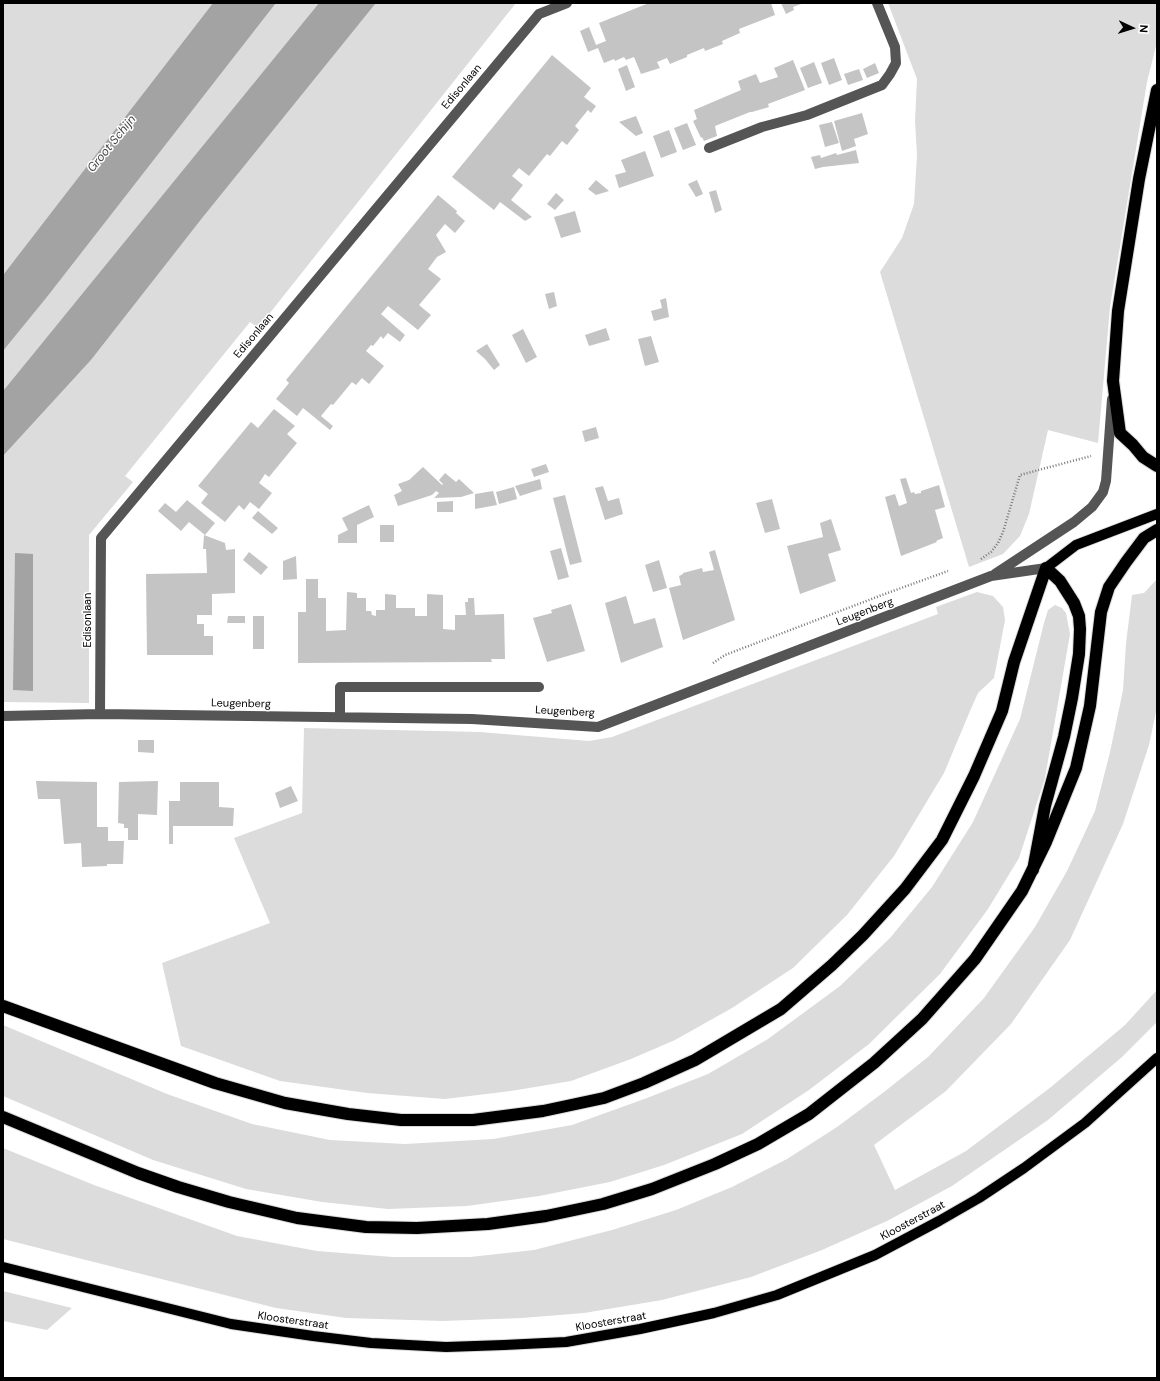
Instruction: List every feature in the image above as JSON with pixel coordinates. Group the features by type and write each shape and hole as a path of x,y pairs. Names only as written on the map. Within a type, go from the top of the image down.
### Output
{"highway":[{"path":"1157,90 1140,178 1118,311 1113,381 1120,434 1143,457 1157,466"},
{"path":"3,1117 178,1187 229,1202 297,1218 366,1227 418,1228 488,1224 546,1216 604,1204 652,1189 715,1164 758,1144 815,1110 874,1063 922,1019 975,959 1022,891 1046,842 1076,768 1090,706 1101,612 1109,587 1144,538 1157,530"},
{"path":"3,1006 215,1083 285,1103 348,1114 401,1120 474,1120 543,1111 604,1098 644,1083 695,1060 781,1009 863,936 905,889 942,840 974,776 1002,711 1014,662 1046,568 1060,581 1074,603 1080,629 1079,654 1064,737 1045,806 1033,870"}],"main road":[{"name":"Leugenberg","path":"1046,568 1076,545 1157,514"},
{"name":"Kloosterstraat","path":"3,1267 231,1324 371,1343 446,1347 566,1342 640,1329 714,1313 777,1295 875,1255 933,1225 985,1194 1085,1123 1157,1058"}],"street":[{"name":"Edisonlaan","path":"100,714 101,538 539,14 567,3"},
{"path":"709,148 762,127 807,115 882,85 896,64 895,47 877,3"},
{"path":"991,576 1074,522 1092,507 1103,492 1106,481 1113,381"},
{"name":"Leugenberg","path":"3,716 100,714 472,719 598,727 991,576 1046,568"},
{"path":"340,717 340,687 540,687"}],"path":[{"path":"980,560 991,552 1004,532 1020,475 1108,452"},
{"path":"697,689 707,669 714,661 725,655 882,595 950,571"}],"shaded area":[{"path":"3,3 213,3 3,275"},
{"path":"276,3 319,3 3,391 3,351 47,297"},
{"path":"376,3 516,3 258,328 250,322 125,476 133,482 89,535 89,703 3,702 3,456 91,360 203,217"},
{"path":"888,3 1157,3 1157,42 1147,82 1110,307 1098,443 1048,430 1029,514 1020,536 1003,554 969,567 880,272 902,238 914,204 917,155 915,121 917,79"},
{"path":"1157,579 1157,707 1149,745 1123,824 1070,940 1011,1024 946,1091 874,1145 895,1190 966,1151 1051,1087 1125,1025 1157,990 1157,1022 1122,1057 1048,1120 952,1186 887,1221 822,1250 751,1277 662,1300 584,1313 522,1318 443,1321 346,1318 276,1308 3,1239 3,1148 94,1185 237,1236 317,1251 393,1257 470,1257 534,1250 612,1230 676,1210 732,1187 787,1159 837,1127 928,1057 984,998 1035,927 1067,871 1095,811 1110,752 1123,690 1126,643 1132,595 1144,593"},
{"path":"977,592 993,596 1003,607 1005,620 994,678 978,693 944,773 894,856 847,915 793,968 732,1008 675,1040 631,1059 571,1081 511,1091 445,1099 367,1093 280,1081 181,1046 162,963 270,923 234,838 302,813 304,728 480,732 589,741 612,737 938,614 936,607"},
{"path":"1055,605 1062,608 1066,613 1070,634 1045,778 1019,858 988,909 940,974 869,1044 809,1090 742,1134 664,1165 610,1182 539,1196 467,1206 388,1209 322,1202 246,1189 153,1160 3,1096 3,1025 167,1094 252,1124 330,1140 405,1144 493,1139 572,1125 708,1074 768,1039 840,986 890,938 932,887 973,822 1020,719 1044,623 1048,610"},
{"path":"3,1291 72,1308 47,1330 3,1321"}],"water":[{"name":"Groot Schijn","path":"213,3 276,3 47,297 3,351 3,275"},
{"path":"319,3 376,3 203,217 91,360 3,456 3,391"},
{"path":"15,553 33,554 33,691 13,690"}],"building":[{"path":"649,3 771,3 775,15 739,29 740,33 722,41 723,44 705,51 704,48 670,64 667,58 657,62 660,68 641,74 634,57 626,60 624,57 615,61 614,59 604,63 598,48 588,52 580,31 589,27 596,45 606,41 599,23"},
{"path":"781,3 804,3 793,7 794,10 786,14"},
{"path":"552,55 591,88 584,97 596,106 591,113 588,110 575,126 579,130 567,145 562,141 550,156 547,154 529,176 519,168 512,176 523,185 511,200 532,217 525,221 500,202 494,210 452,177"},
{"path":"834,58 842,80 829,85 821,63"},
{"path":"793,60 805,90 768,104 769,107 750,112 715,126 717,136 704,141 702,137 701,138 693,121 697,119 694,110 741,90 738,81 756,74 760,83 778,77 774,68"},
{"path":"814,62 822,83 808,88 800,68"},
{"path":"875,63 879,73 867,78 863,69"},
{"path":"627,65 635,87 626,91 618,69"},
{"path":"859,69 863,80 848,85 844,74"},
{"path":"862,113 868,134 854,139 856,146 842,151 834,121"},
{"path":"636,116 643,133 636,136 619,122"},
{"path":"832,122 839,143 825,147 819,125"},
{"path":"687,123 696,145 683,150 674,128"},
{"path":"669,130 677,152 661,158 653,136"},
{"path":"856,150 859,163 815,169 811,157 820,155 821,158 836,153 837,155"},
{"path":"645,151 654,176 619,188 615,175 626,172 621,160"},
{"path":"596,180 609,191 596,195 588,189"},
{"path":"697,180 703,194 696,197 688,184"},
{"path":"716,190 722,210 715,213 709,192"},
{"path":"556,193 564,200 555,210 547,204"},
{"path":"438,195 457,211 456,213 465,221 455,233 445,224 436,235 446,252 437,257 428,269 441,279 419,305 431,315 418,330 388,306 381,314 405,335 400,342 388,333 383,339 381,336 373,346 371,345 366,351 384,366 369,384 362,378 356,385 352,382 333,405 331,404 321,416 333,426 330,430 303,408 297,416 276,399 289,383 286,380"},
{"path":"575,211 581,232 561,238 554,217"},
{"path":"554,292 557,306 549,309 545,294"},
{"path":"666,298 669,317 654,321 651,311 662,308 660,300"},
{"path":"606,328 610,340 589,346 585,335"},
{"path":"523,329 537,357 526,363 512,335"},
{"path":"651,336 659,362 645,366 638,339"},
{"path":"487,344 500,365 494,370 476,351"},
{"path":"274,409 295,426 287,434 297,443 269,477 265,474 259,483 272,493 259,509 250,502 244,510 239,505 225,522 201,503 208,494 198,486 251,422 258,428"},
{"path":"596,427 599,438 585,442 582,431"},
{"path":"546,464 549,472 534,477 531,469"},
{"path":"423,467 442,485 443,484 439,480 445,473 456,482 459,479 474,493 461,497 434,498 439,493 436,491 432,495 398,506 394,495 402,491 398,484 409,480"},
{"path":"906,478 911,493 914,492 915,494 939,485 945,507 935,510 943,538 936,541 937,542 901,556 885,497 895,494 899,506 907,503 900,479"},
{"path":"540,479 542,489 520,496 515,486"},
{"path":"603,486 608,501 619,498 623,514 605,520 595,488"},
{"path":"514,487 517,499 499,504 496,492"},
{"path":"493,491 497,505 475,509 475,494"},
{"path":"565,495 582,562 570,565 553,498"},
{"path":"772,499 780,529 765,533 756,503"},
{"path":"187,500 215,523 205,535 189,522 181,531 158,511 165,503 176,512"},
{"path":"453,501 453,512 437,512 437,502"},
{"path":"369,505 374,517 357,525 357,543 338,543 338,535 348,530 342,518"},
{"path":"258,511 278,528 272,534 252,518"},
{"path":"831,519 841,550 828,554 836,581 800,594 787,546 823,537 820,523"},
{"path":"380,525 394,525 394,542 380,542"},
{"path":"204,535 225,543 226,550 235,549 235,593 212,594 212,615 197,615 197,624 204,624 204,636 213,636 213,655 147,655 146,574 207,573 206,549 203,549"},
{"path":"561,548 569,577 558,580 550,551"},
{"path":"715,550 735,620 683,640 669,588 681,585 679,576 683,573 702,568 703,572 714,570 709,552"},
{"path":"249,552 268,567 261,575 243,560"},
{"path":"296,556 297,579 283,580 283,561"},
{"path":"659,560 667,588 653,592 645,565"},
{"path":"306,579 318,579 318,598 326,598 326,631 346,630 347,592 357,593 357,598 366,598 366,611 371,611 372,615 376,616 376,610 385,610 385,594 396,595 396,608 415,608 415,616 427,616 427,594 443,595 443,629 455,630 455,615 466,615 465,602 468,602 468,598 474,598 475,615 504,614 505,659 491,659 492,662 298,663 298,612 306,612"},
{"path":"626,596 634,624 655,618 663,647 621,663 605,603"},
{"path":"571,604 585,651 547,662 533,618 552,613 551,610"},
{"path":"228,616 245,616 245,623 227,623"},
{"path":"253,616 264,616 264,649 253,649"},
{"path":"138,740 154,740 154,753 138,752"},
{"path":"36,781 97,782 97,827 108,827 108,841 124,841 123,864 82,867 81,843 64,844 60,799 38,799"},
{"path":"158,781 157,815 138,814 138,840 128,840 128,828 124,828 124,824 118,823 119,782"},
{"path":"180,782 219,782 219,807 234,808 233,826 173,826 173,844 169,844 169,801 180,801"},
{"path":"291,786 298,801 280,808 275,793"}]}
